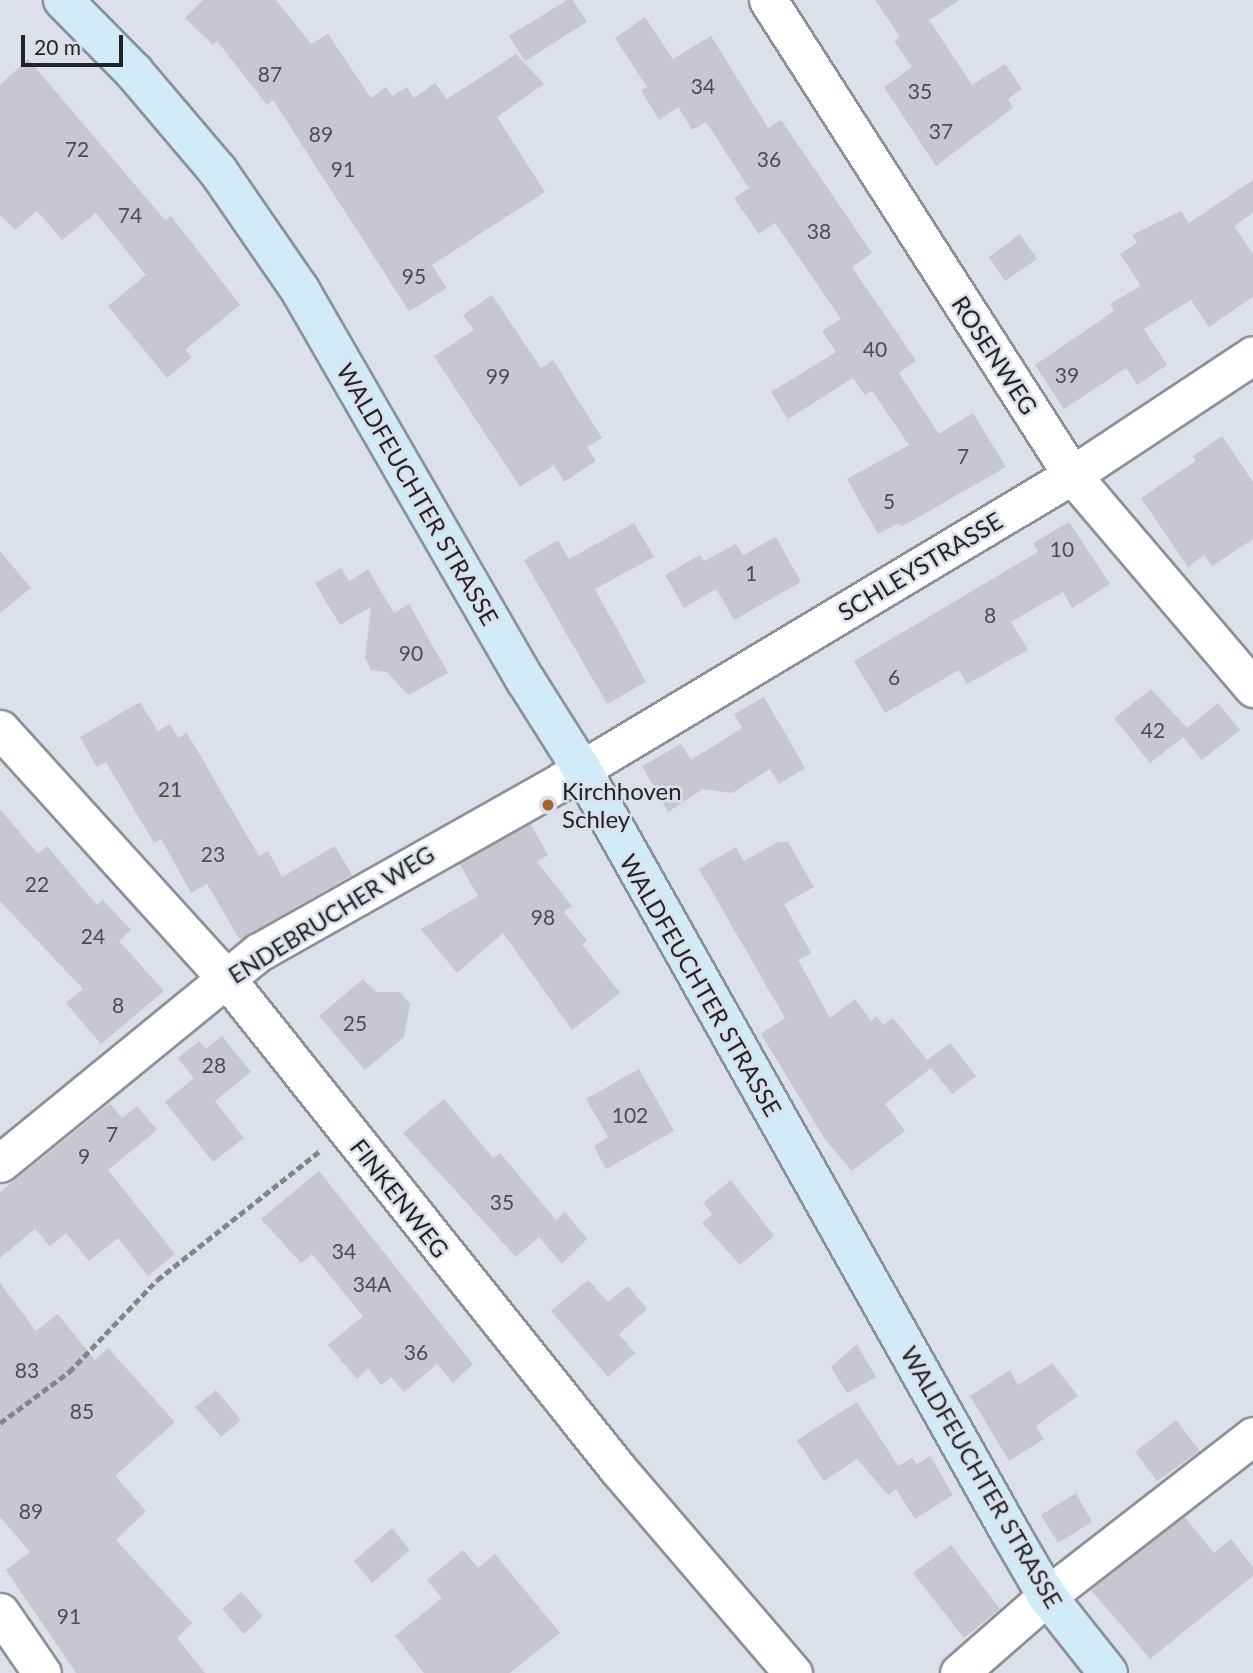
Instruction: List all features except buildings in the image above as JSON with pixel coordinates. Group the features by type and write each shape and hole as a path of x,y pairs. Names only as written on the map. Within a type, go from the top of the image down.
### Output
{"street":[{"name":"WALDFEUCHTER STRASSE","path":"63,0 134,72 218,171 300,290 526,681 581,768 1047,1596 1108,1673"},
{"name":"ROSENWEG","path":"768,0 1072,475 1253,688"},
{"name":"SCHLEYSTRASSE","path":"581,768 1072,475 1253,355"},
{"name":"FINKENWEG","path":"0,729 225,978 618,1469 793,1673"},
{"name":"ENDEBRUCHER WEG","path":"0,1163 259,952 581,768"},
{"path":"959,1673 1047,1596 1253,1436"},
{"path":"0,1612 42,1673"}],"path":[{"path":"0,1423 69,1372 157,1280 346,1130"}],"place":[{"name":"Kirchhoven Schley","path":"548,805"}]}
